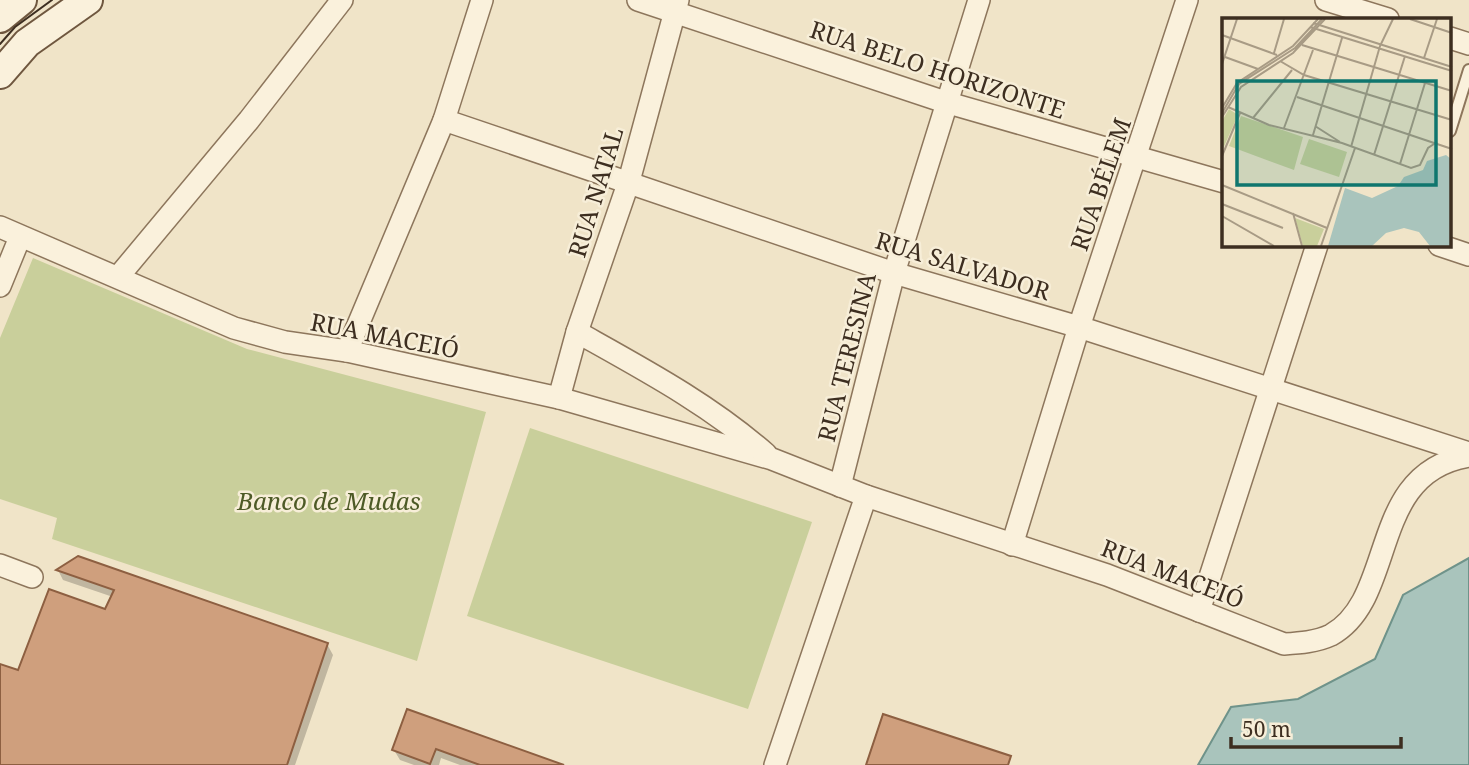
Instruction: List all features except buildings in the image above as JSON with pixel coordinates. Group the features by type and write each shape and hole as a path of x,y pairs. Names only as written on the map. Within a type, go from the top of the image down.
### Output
{"main road":[{"path":"0,74 27,43 88,0"}],"street":[{"path":"118,277 249,120 342,0"},
{"path":"347,351 444,120 482,0"},
{"name":"RUA BELO HORIZONTE","path":"638,0 677,6 945,102 1222,181"},
{"name":"RUA TERESINA","path":"840,486 894,273 945,102 979,0"},
{"name":"RUA BÉLEM","path":"1012,545 1079,327 1137,159 1187,0"},
{"path":"1326,0 1384,18"},
{"name":"RUA NATAL","path":"559,398 577,332 629,181 677,6"},
{"path":"1452,39 1469,44"},
{"name":"RUA SALVADOR","path":"444,120 894,273 1079,327 1469,454"},
{"name":"RUA MACEIÓ","path":"0,227 234,328 285,342 347,351 559,398 772,459 866,496 1107,575 1284,644 1308,642 1331,635 1349,621 1361,603 1404,498 1422,476 1445,460 1469,454"},
{"path":"0,286 20,237"},
{"path":"1199,611 1316,247"},
{"path":"1444,247 1469,255"},
{"name":"RUA MACEIÓ","path":"577,332 690,395 735,427 772,459"},
{"path":"775,765 866,496"},
{"path":"0,565 32,577"}],"lane":[{"path":"1452,125 1469,70"}],"green space":[{"name":"Banco de Mudas","path":"33,258 247,349 486,412 417,661 52,539 57,518 0,499 0,338"},
{"path":"530,428 812,522 748,709 467,616"}],"water":[{"path":"1469,558 1469,765 1198,765 1231,707 1298,699 1375,659 1403,595"}],"tram line":[{"path":"0,44 15,27 52,0"}]}
